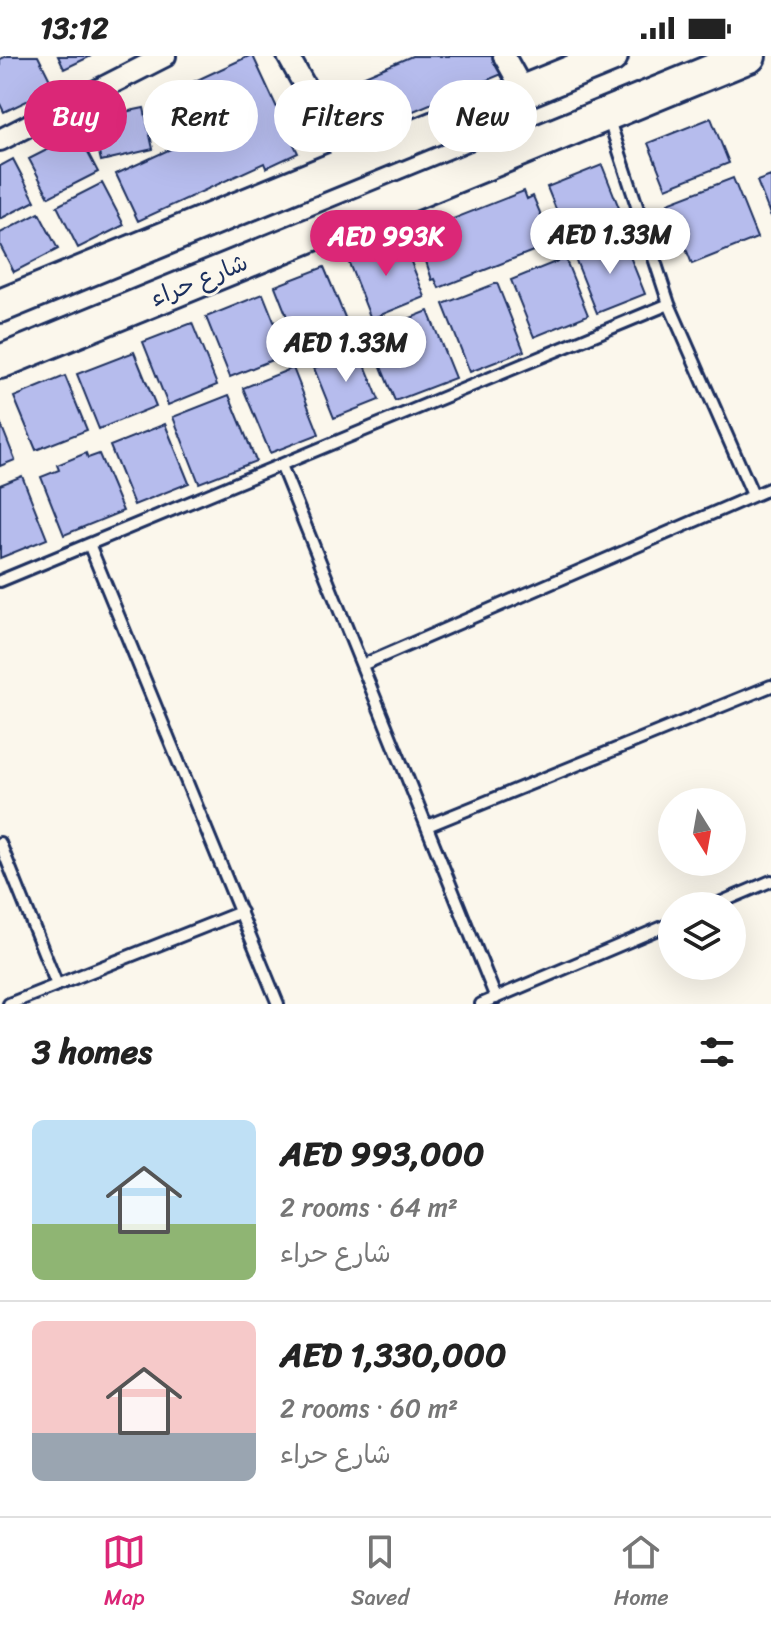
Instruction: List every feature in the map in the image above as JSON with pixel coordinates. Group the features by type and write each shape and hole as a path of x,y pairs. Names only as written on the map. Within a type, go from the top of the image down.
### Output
{"main road":[{"name":"شارع حراء","path":"537,87 611,56"},
{"name":"شارع حراء","path":"0,362 749,56"},
{"name":"شارع حراء","path":"0,306 428,132"},
{"path":"77,275 93,323"}],"street":[{"path":"0,140 165,56"},
{"path":"288,56 349,165"},
{"path":"504,56 517,80"}],"lane":[{"path":"607,114 669,304 753,495"},
{"path":"0,581 669,304"},
{"path":"281,465 496,998"},
{"path":"362,665 771,488"},
{"path":"89,544 278,1004"},
{"path":"427,826 771,686"},
{"path":"0,843 57,985"},
{"path":"745,892 771,881"},
{"path":"12,1004 241,912"},
{"path":"481,1004 658,929"}],"building":[{"path":"7,56 38,56 50,80 24,80 24,102 4,112 0,104 0,59"},
{"path":"58,56 91,56 64,69"},
{"path":"253,56 274,101 274,152 298,153 266,168 264,163 138,221 116,174 164,152 258,152 258,80 197,80"},
{"path":"412,56 495,56 502,74 488,80 428,80 428,105 412,112 412,80 355,80"},
{"path":"143,108 143,151 101,161 99,152 127,152 127,112"},
{"path":"711,118 729,163 666,188 648,143"},
{"path":"43,152 87,152 98,172 49,197 29,159"},
{"path":"13,159 35,201 0,219 0,166"},
{"path":"602,165 621,213 566,234 547,187"},
{"path":"771,176 771,217 757,181"},
{"path":"733,178 757,238 692,264 668,203"},
{"path":"102,183 124,225 78,248 57,206"},
{"path":"524,191 527,199 533,196 549,234 542,236 546,246 439,288 435,279 432,280 417,233"},
{"path":"39,213 58,249 14,272 0,245 0,233"},
{"path":"401,237 425,297 371,319 347,258"},
{"path":"623,239 645,294 597,313 575,258"},
{"path":"565,258 588,315 534,337 511,280"},
{"path":"324,267 349,327 299,347 275,286"},
{"path":"497,283 524,351 470,372 443,304"},
{"path":"263,294 287,354 230,377 206,317"},
{"path":"428,311 455,378 395,401 368,335"},
{"path":"192,323 217,385 168,405 143,342"},
{"path":"359,350 379,400 334,418 314,368"},
{"path":"134,352 156,406 99,429 77,374"},
{"path":"293,368 319,434 270,453 243,388"},
{"path":"65,376 87,430 36,450 14,397"},
{"path":"229,395 256,461 199,483 173,417"},
{"path":"0,422 15,460 0,466"},
{"path":"165,424 189,483 134,505 110,446"},
{"path":"86,453 88,458 99,454 123,511 64,535 41,477 59,470 57,465"},
{"path":"22,476 47,539 0,558 0,485"}]}
